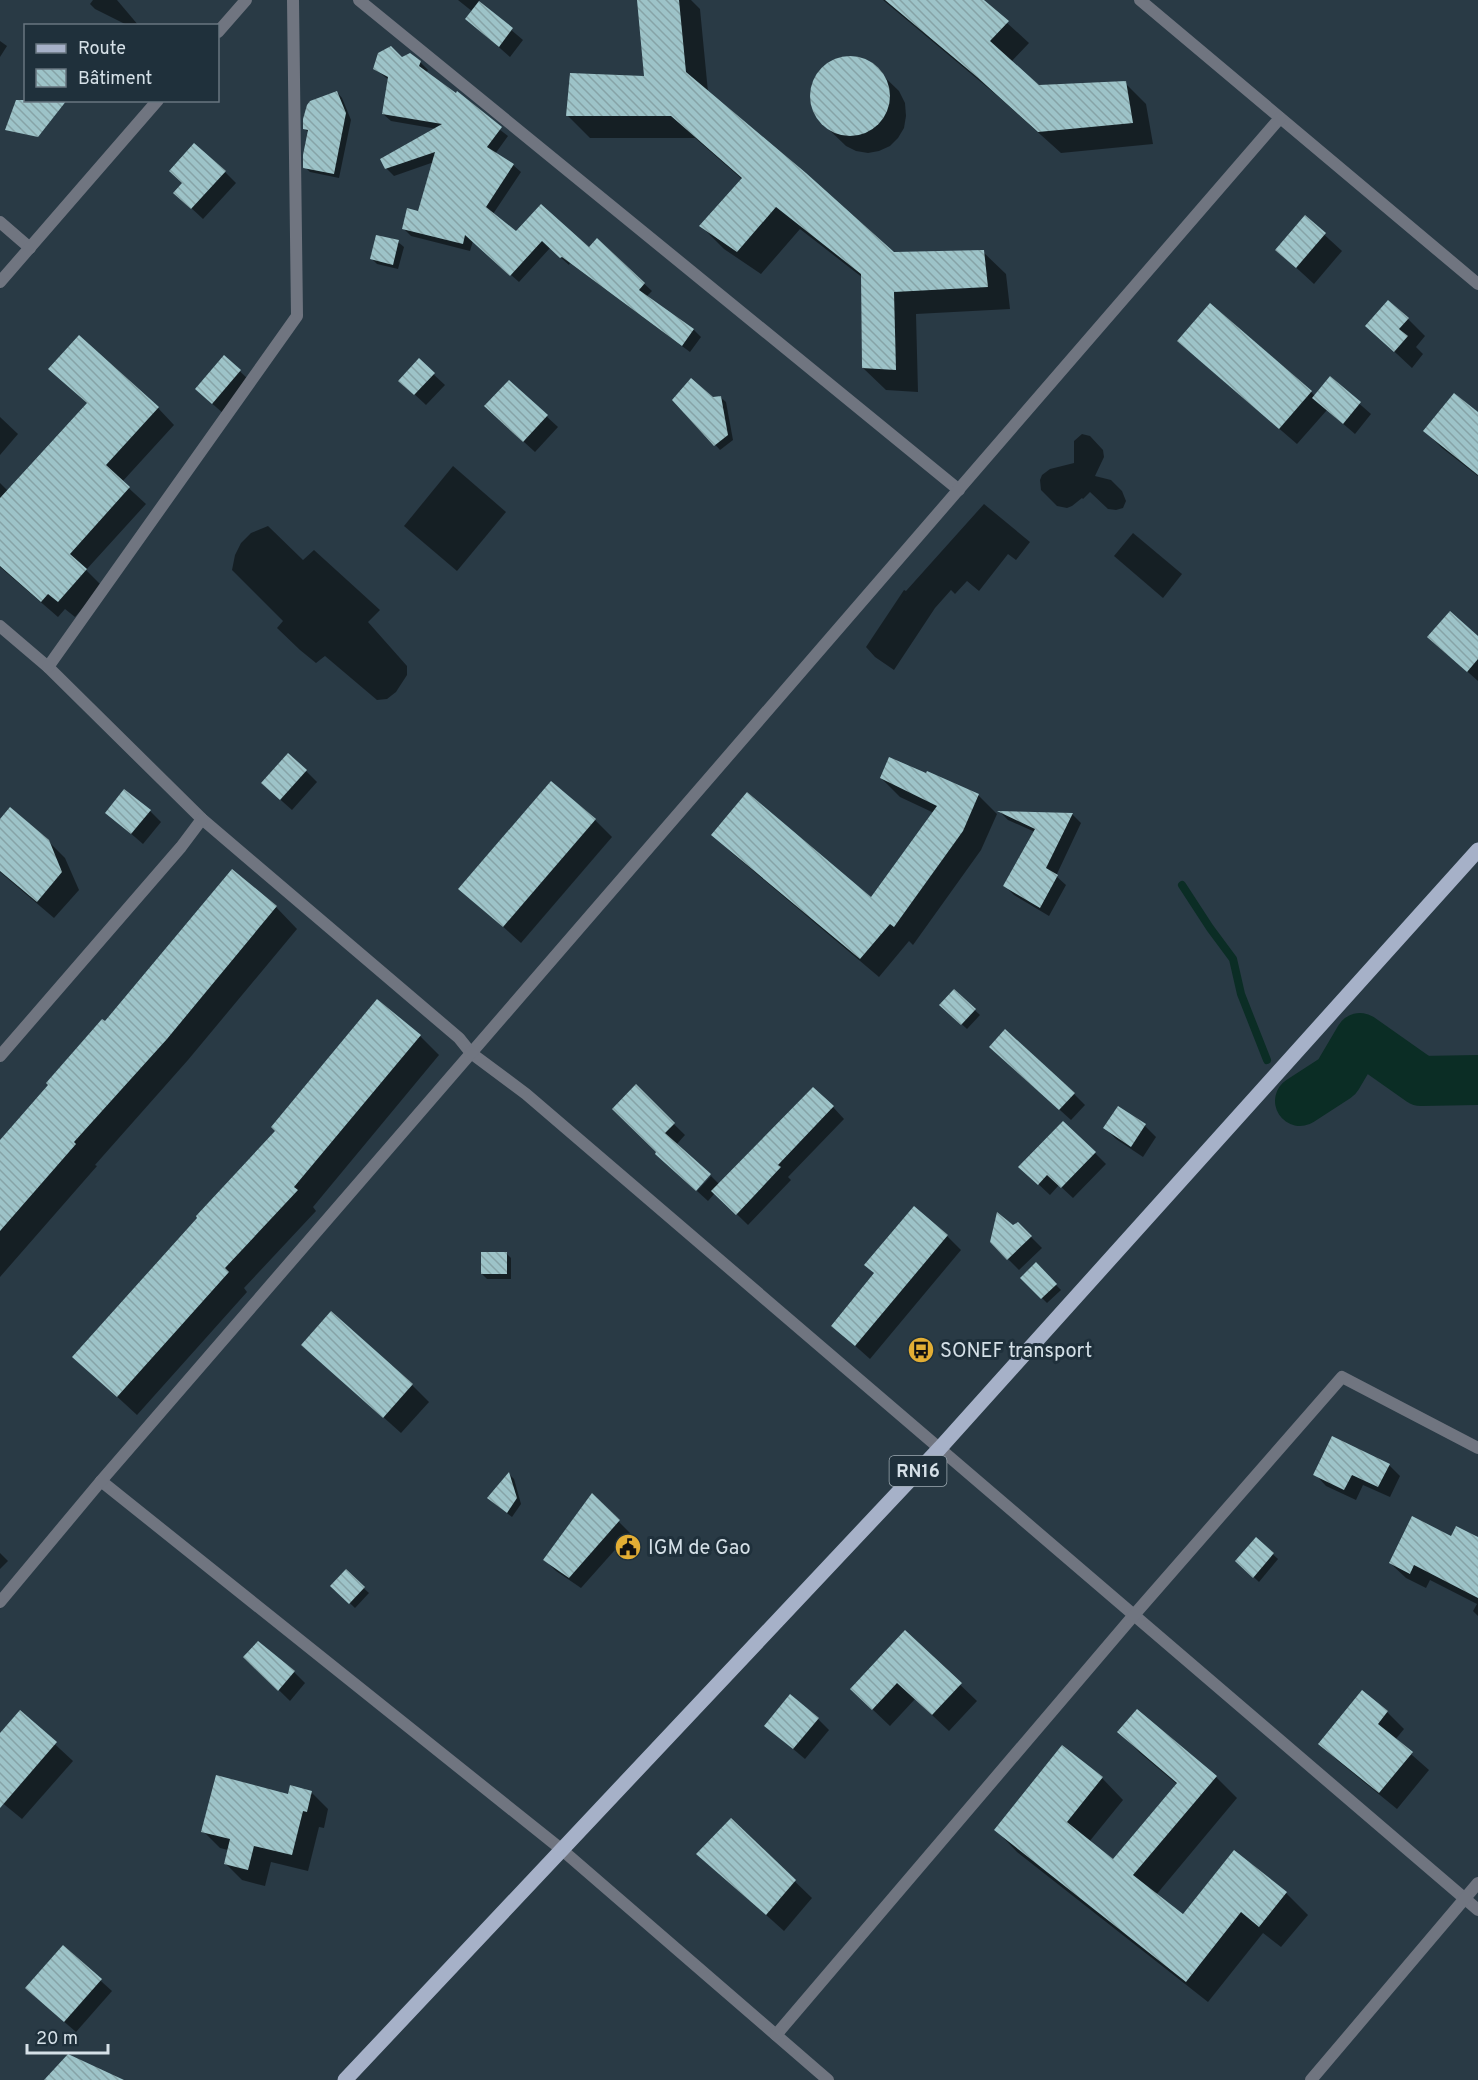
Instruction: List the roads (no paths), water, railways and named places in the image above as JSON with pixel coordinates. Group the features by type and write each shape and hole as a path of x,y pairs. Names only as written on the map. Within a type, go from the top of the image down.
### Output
{"main road":[{"name":"RN16","path":"345,2080 940,1448 1478,850"}],"street":[{"path":"219,31 246,0"},
{"path":"48,668 297,316 293,0"},
{"path":"359,0 959,490"},
{"path":"1140,0 1478,284"},
{"path":"0,282 156,102"},
{"path":"0,1602 101,1481 1280,118"},
{"path":"0,222 30,248"},
{"path":"0,626 48,668 202,819 459,1038 471,1053 526,1094 1478,1910"},
{"path":"0,1056 181,847 202,819"},
{"path":"776,2035 1134,1615 1342,1377 1478,1449"},
{"path":"101,1481 561,1850 828,2080"},
{"path":"1311,2080 1478,1883"}],"waterway":[{"path":"1182,885 1233,959 1241,994 1267,1060"},
{"path":"1300,1101 1337,1077 1360,1038 1421,1081 1478,1080"}],"place":[{"name":"SONEF transport","path":"921,1350"},
{"name":"IGM de Gao","path":"628,1547"}]}
